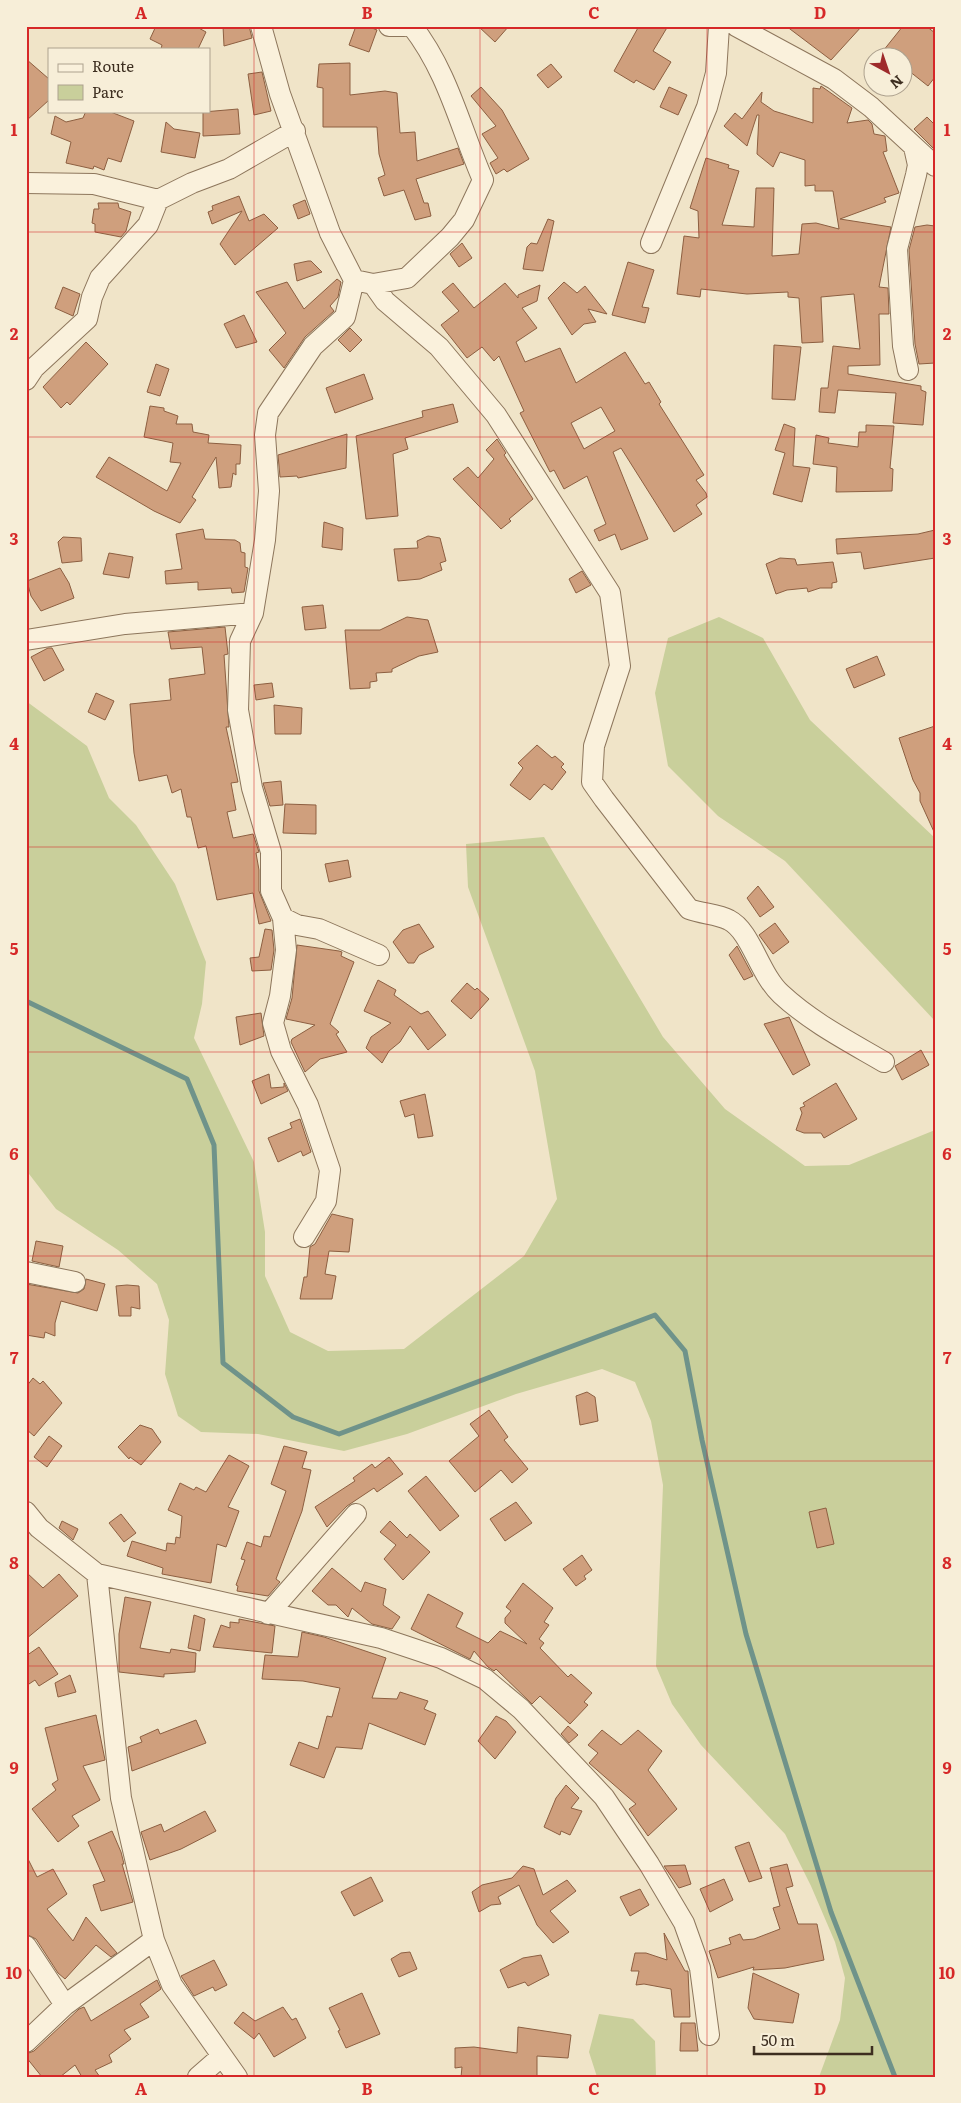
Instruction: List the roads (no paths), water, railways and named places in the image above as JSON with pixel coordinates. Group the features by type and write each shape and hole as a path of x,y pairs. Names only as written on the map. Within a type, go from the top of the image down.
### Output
{"street":[{"path":"261,26 280,94 295,130 330,233 364,282 439,347 496,414 610,593 620,666 594,746 592,782 689,909 704,915 729,919 743,929 763,972 780,993 809,1018 884,1062"},
{"path":"389,26 404,26"},
{"path":"364,282 407,278 464,220 483,180 444,76 426,44 412,26"},
{"path":"651,243 707,107 716,73 718,26"},
{"path":"736,26 834,78 871,107 935,166"},
{"path":"26,183 94,184 158,200 192,183 229,169 295,130"},
{"path":"908,370 903,346 898,249 918,164 914,147"},
{"path":"26,380 34,368 87,319 92,297 100,278 148,225 158,200"},
{"path":"304,1237 326,1201 330,1170 314,1120 281,1051 273,1023 280,996 286,950 283,918 271,891 271,852 252,788 238,710 240,641 253,614 265,540 269,491 265,435 268,413 313,346 345,317 364,282"},
{"path":"26,640 125,624 253,614"},
{"path":"283,918 297,925 319,929 379,955"},
{"path":"26,1272 75,1282"},
{"path":"26,1512 39,1528 97,1574 381,1638 440,1658 485,1679 521,1709 604,1797 649,1864 684,1923 700,1968 709,2035"},
{"path":"268,1614 356,1514"},
{"path":"97,1574 121,1798 154,1940 172,1985 237,2077"},
{"path":"26,2042 65,2005 154,1940"},
{"path":"26,1946 65,2005"},
{"path":"198,2077 222,2056"}],"waterway":[{"path":"26,1001 187,1079 214,1145 223,1363 293,1417 339,1434 655,1315 685,1351 702,1440 746,1634 831,1912 895,2077"}]}
